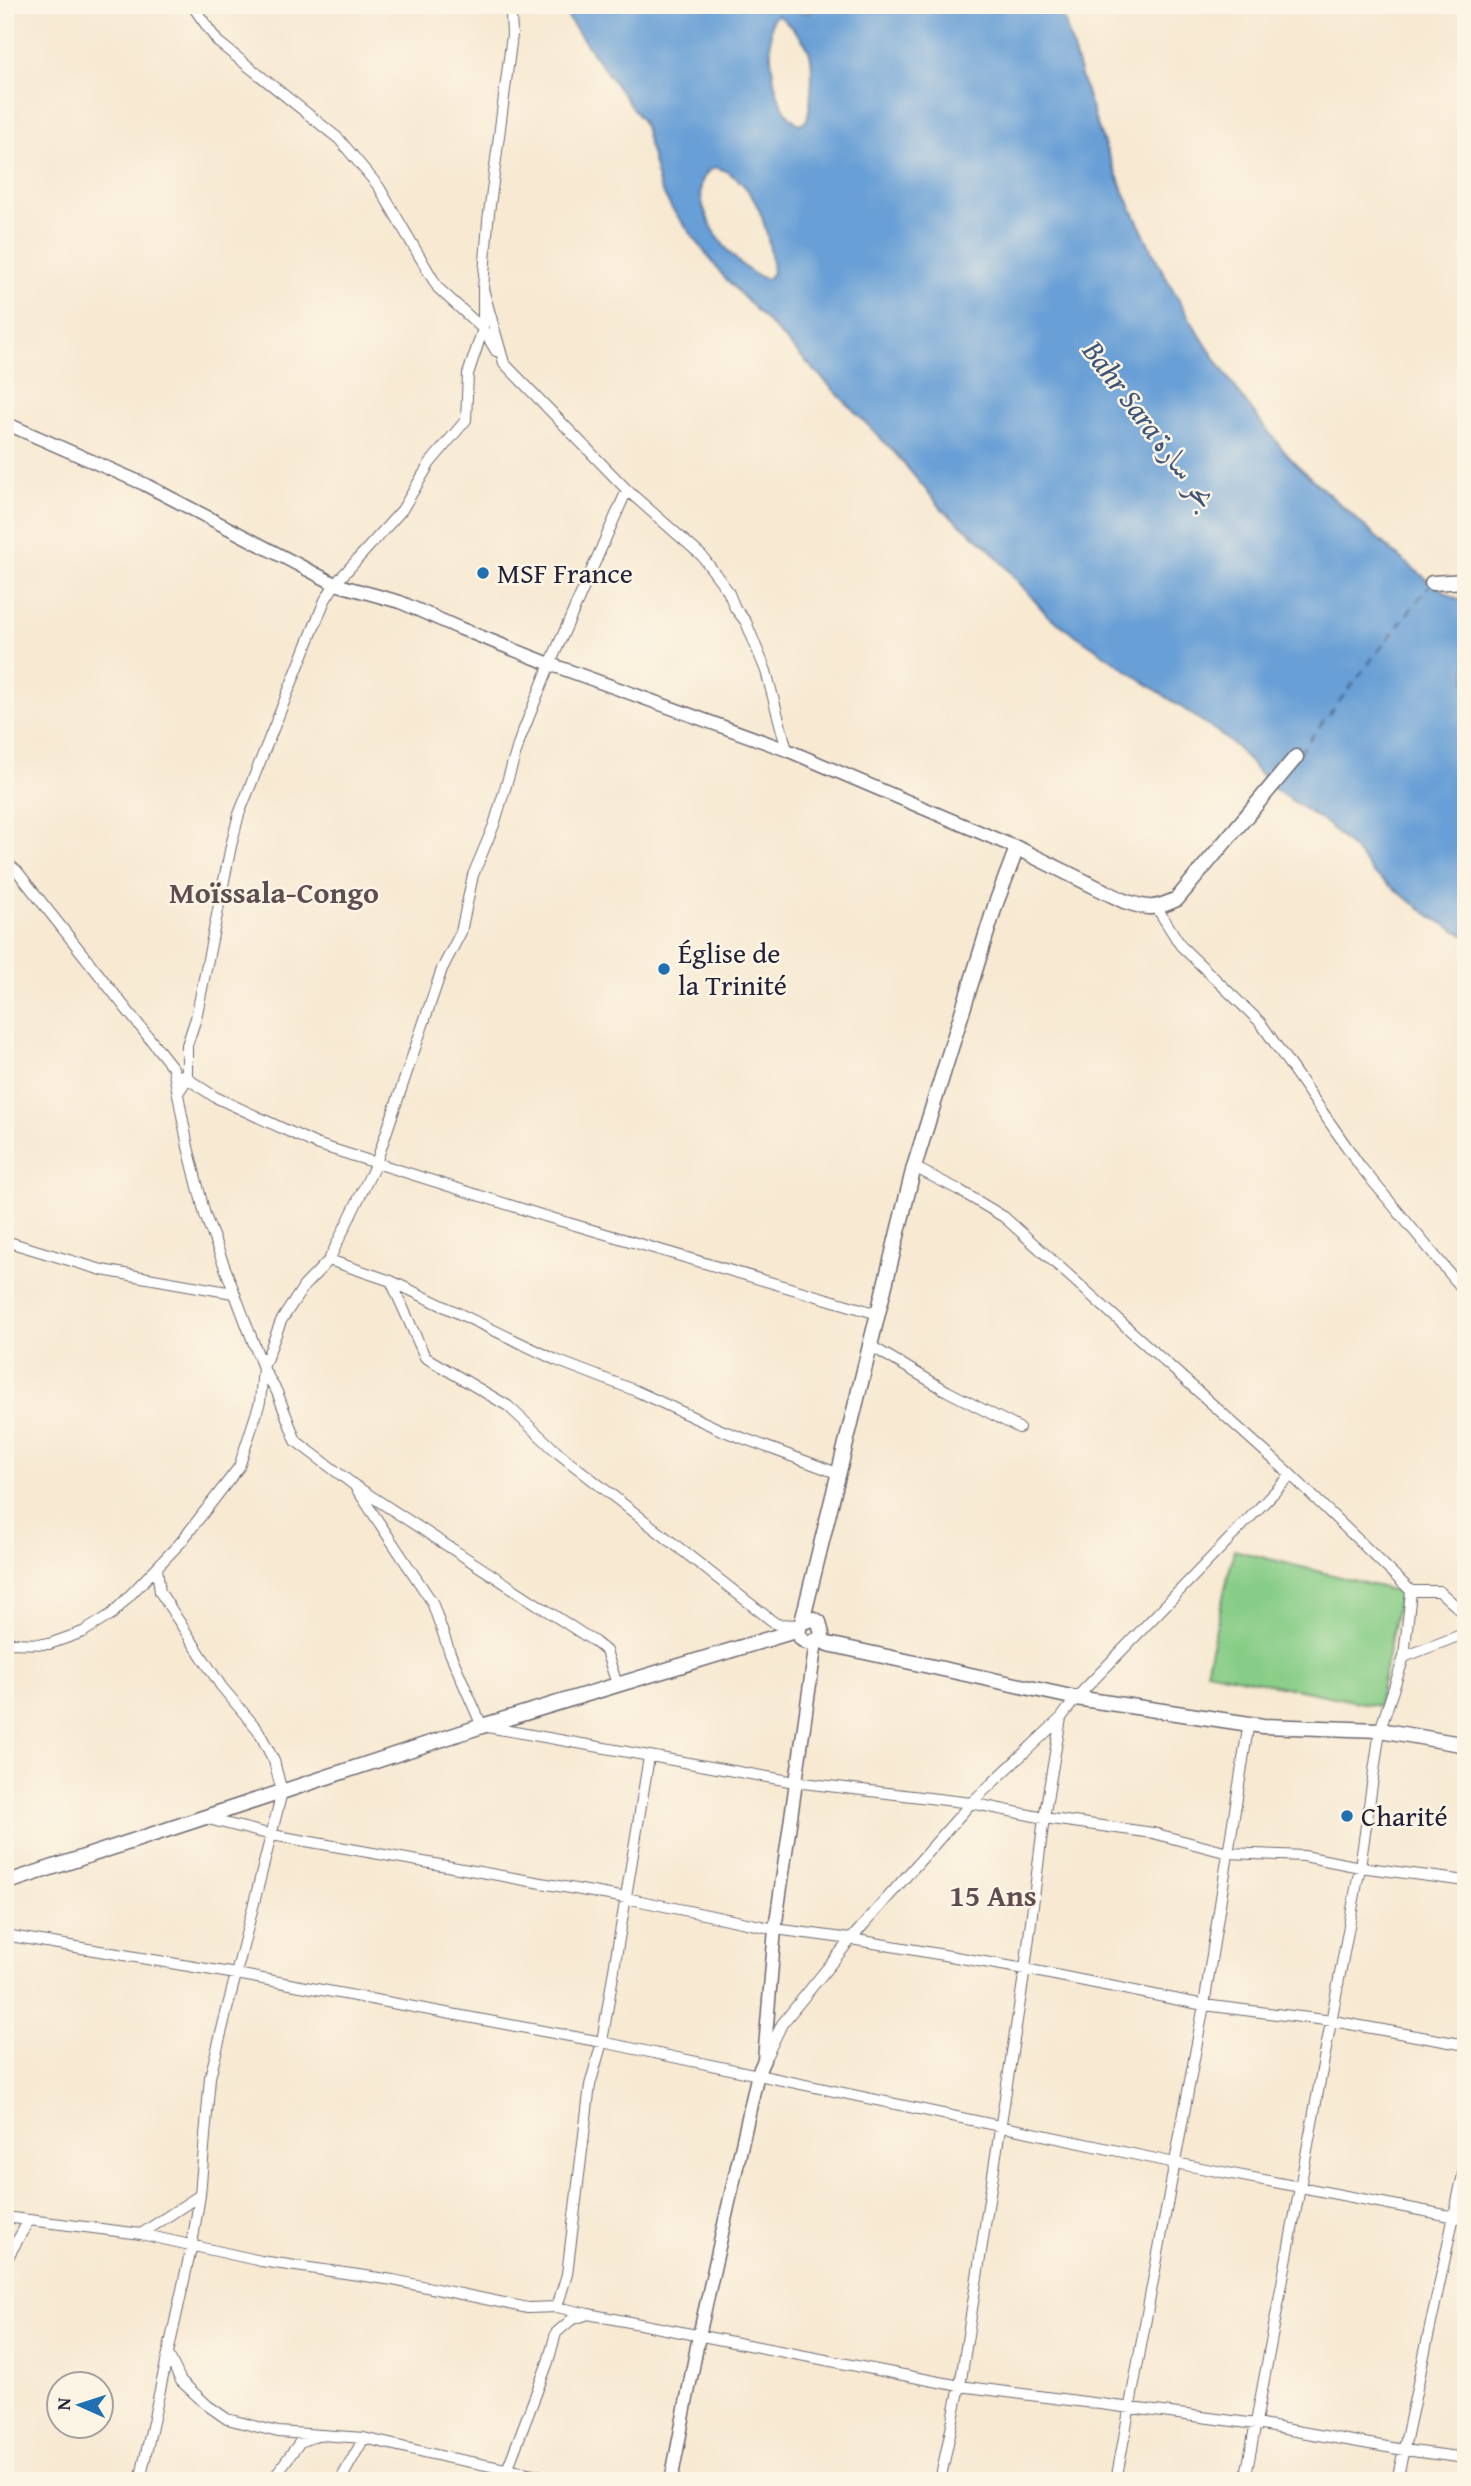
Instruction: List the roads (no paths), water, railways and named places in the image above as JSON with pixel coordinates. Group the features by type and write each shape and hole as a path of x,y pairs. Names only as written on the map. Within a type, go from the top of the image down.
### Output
{"main road":[{"path":"1432,583 1466,581"},
{"path":"800,1626 914,1167 996,903 1017,848 1124,901 1142,907 1157,908 1177,899 1296,757"},
{"path":"5,1882 482,1726 800,1626 814,1619 819,1622 822,1634 818,1641 1076,1698 1263,1726 1380,1730 1466,1745"}],"street":[{"path":"192,5 218,42 339,139 379,187 438,288 483,329 504,363 627,490 702,556 746,622 766,671 787,750"},
{"path":"177,1093 187,1079 187,1045 196,1018 239,814 325,600 335,584 402,510 430,463 466,420 468,374 483,329 488,221 512,35 511,14"},
{"path":"483,289 504,363"},
{"path":"5,423 144,484 335,584 400,602 550,664 787,750 1017,848"},
{"path":"5,1643 49,1644 83,1632 112,1614 157,1568 239,1467 260,1402 263,1368 281,1321 304,1286 329,1260 376,1163 442,969 461,932 473,875 494,825 520,739 627,490"},
{"path":"5,861 17,871 173,1068 215,1097 316,1144 878,1314"},
{"path":"1157,908 1181,946 1260,1022 1360,1166 1466,1293"},
{"path":"173,1068 205,1215 263,1368 277,1392 296,1441 354,1485 596,1642 606,1651 617,1684"},
{"path":"914,1167 1004,1217 1291,1475 1411,1591 1439,1591 1466,1615"},
{"path":"5,1241 102,1270 233,1293"},
{"path":"329,1260 391,1281 556,1360 634,1390 721,1430 837,1473"},
{"path":"391,1281 425,1357 508,1406 557,1452 776,1625 800,1626"},
{"path":"871,1346 947,1391 1019,1428"},
{"path":"671,2481 699,2336 758,2073 782,2024 851,1938 971,1803 1060,1718 1076,1698 1291,1475"},
{"path":"354,1485 432,1602 454,1664 482,1726 796,1782 971,1803 1044,1818 1153,1833 1227,1853 1304,1856 1360,1867 1466,1881"},
{"path":"140,2481 192,2244 200,2195 209,2077 282,1792 274,1761 258,1730 221,1686 160,1592 157,1568"},
{"path":"1245,2481 1333,2021 1380,1730 1404,1657 1411,1591"},
{"path":"1404,1657 1466,1633"},
{"path":"764,2060 775,1929 818,1641"},
{"path":"940,2481 960,2386 1025,1969 1060,1718"},
{"path":"1116,2481 1204,2005 1249,1723"},
{"path":"558,2307 567,2274 590,2085 602,2042 649,1757"},
{"path":"204,1818 272,1835 626,1898 775,1929 851,1938 1204,2005 1333,2021 1466,2045"},
{"path":"5,1935 236,1974 602,2042 1175,2163 1466,2219"},
{"path":"1397,2481 1466,2160"},
{"path":"141,2234 200,2195"},
{"path":"5,2217 141,2234 261,2261 393,2280 528,2308 558,2307 960,2386 1256,2424 1466,2458"},
{"path":"5,2262 29,2220"},
{"path":"505,2481 556,2333 571,2320 588,2314"},
{"path":"168,2353 181,2381 227,2419 278,2432 364,2438 568,2481"},
{"path":"271,2481 300,2442 317,2435"},
{"path":"340,2481 364,2438"}],"water":[{"name":"Bahr Sara بحر سارة","path":"562,5 796,5 804,13 810,12 814,5 1060,5 1084,86 1129,204 1167,279 1233,385 1299,467 1405,562 1466,604 1466,936 1433,918 1373,873 1327,824 1273,788 1236,747 1219,733 1048,616 988,547 943,510 895,453 724,277 672,209 660,188 643,123 570,21","holes":["777,15 796,32 810,54 812,78 809,108 806,122 800,124 790,117 777,93 771,62 772,20","716,167 731,174 742,184 759,210 765,225 773,272 768,279 753,273 738,262 712,227 701,191 704,176"]}],"place":[{"name":"MSF France","path":"483,573"},
{"name":"Église de la Trinité","path":"664,969"},
{"name":"Charité","path":"1347,1816"}],"district":[{"name":"Moïssala-Congo","path":"274,893"},
{"name":"15 Ans","path":"993,1896"}]}
